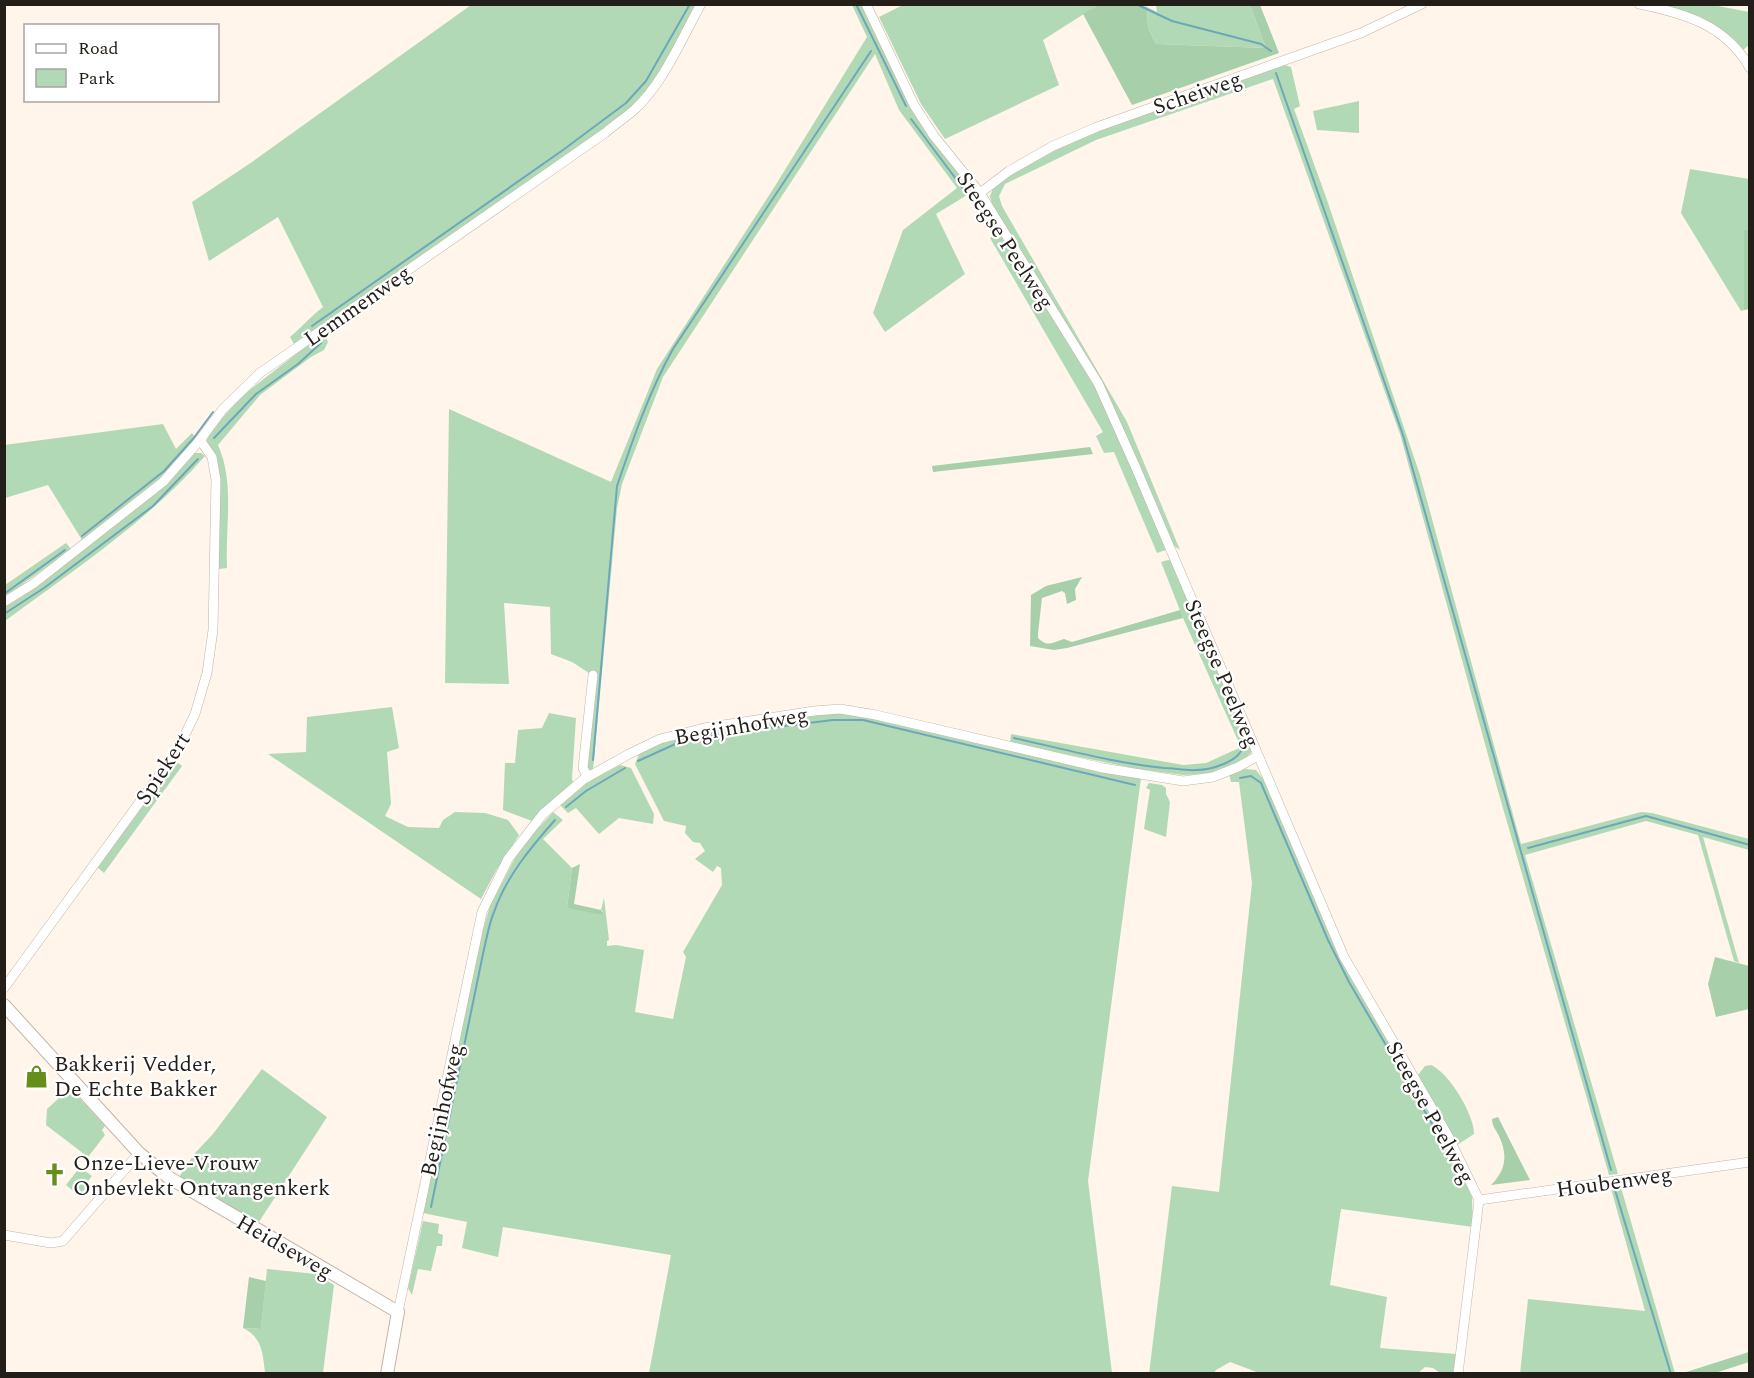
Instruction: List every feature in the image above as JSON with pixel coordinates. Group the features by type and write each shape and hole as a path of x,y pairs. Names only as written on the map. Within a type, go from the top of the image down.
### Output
{"street":[{"name":"Lemmenweg","path":"4,602 33,584 164,482 200,441 223,410 260,373 605,133 635,109 662,74 701,4"},
{"name":"Steegse Peelweg","path":"866,4 914,105 934,136 980,193 1098,383 1344,957 1447,1134 1479,1200 1458,1374"},
{"name":"Scheiweg","path":"980,193 1010,171 1053,146 1097,127 1361,33 1422,4"},
{"path":"1639,4 1677,12 1705,24 1743,56 1749,68"},
{"name":"Spiekert","path":"4,988 177,752 195,714 207,673 213,630 216,480 212,457 200,441"},
{"path":"588,777 583,768 593,675"},
{"name":"Begijnhofweg","path":"398,1312 482,912 508,860 543,814 588,777 660,740 704,728 840,709 876,715 1103,768 1183,781 1213,777 1258,756"},
{"name":"Heidseweg","path":"4,1005 139,1153 168,1177 398,1312"},
{"path":"4,1235 51,1243 63,1241 139,1153"},
{"name":"Houbenweg","path":"1479,1200 1749,1162"},
{"path":"387,1374 398,1312"}],"green space":[{"path":"471,5 697,5 656,80 626,112 605,129 294,344 290,337 323,307 278,217 209,261 192,202 252,162"},
{"path":"852,5 862,5 918,120 972,192 936,214 965,274 885,332 873,313 903,230 957,188 899,110 875,54 663,377 622,484 617,508 593,771 589,770 585,765 595,677 572,662 551,654 550,607 504,603 509,684 445,683 449,409 611,482 657,369 775,186 867,37"},
{"path":"903,5 1098,5 1043,40 1059,85 945,139 921,104 879,17"},
{"path":"1098,5 1147,7 1148,28 1156,44 1266,48 1250,5 1260,5 1279,53 1132,105 1083,14"},
{"path":"1156,5 1250,5 1266,48 1156,44 1148,28 1147,7 1157,12"},
{"path":"1658,5 1713,5 1749,12 1749,45 1742,51 1720,34"},
{"path":"1285,65 1291,67 1300,106 1294,109 1420,475 1521,844 1641,812 1749,839 1749,850 1703,837 1739,963 1734,961 1698,835 1646,821 1525,855 1618,1174 1609,1175 1496,784 1400,434 1273,79 1096,140 1005,184 999,196 1002,206 1127,422 1180,550 1173,545 1128,439 1066,328 994,212 990,196 994,186 1006,176 1042,155 1099,130"},
{"path":"1359,101 1359,133 1317,130 1313,111"},
{"path":"1690,169 1749,179 1749,230 1744,231 1744,310 1741,311 1681,213"},
{"path":"1744,230 1749,230 1750,309 1744,310"},
{"path":"999,231 1108,409 1166,550 1157,553 1114,452 1104,453 1096,436 1103,432 990,238"},
{"path":"323,333 328,342 324,350 260,395 218,445 228,490 227,568 219,569 219,488 207,441 208,434 243,395"},
{"path":"163,424 176,449 192,433 197,440 165,474 82,540 48,485 5,498 4,445"},
{"path":"1090,447 1093,454 933,472 932,466"},
{"path":"194,453 201,453 205,456 159,502 110,544 5,621 4,607 35,586"},
{"path":"66,543 71,549 5,597 5,585"},
{"path":"1173,561 1251,746 1251,753 1237,765 1207,774 1183,775 1138,769 1010,743 1011,734 1183,765 1206,763 1239,748 1240,745 1183,618 1161,562"},
{"path":"1082,577 1075,589 1076,600 1067,604 1065,593 1062,591 1042,598 1038,638 1045,643 1064,639 1072,642 1180,610 1183,618 1067,648 1054,650 1030,646 1031,595 1046,586"},
{"path":"392,707 399,748 387,752 391,804 385,816 408,827 439,828 443,820 455,812 485,813 508,820 519,835 481,899 268,754 306,752 307,717"},
{"path":"549,713 576,718 573,782 532,821 503,810 505,763 515,763 518,730 542,728"},
{"path":"836,713 851,713 1141,778 1088,1181 1112,1373 649,1373 671,1255 503,1227 498,1257 462,1248 467,1222 423,1213 476,953 490,906 520,848 553,812 563,820 543,839 572,868 567,908 603,912 601,910 604,898 609,940 607,946 616,945 644,950 635,1012 673,1019 686,957 683,952 722,885 721,868 717,866 713,872 695,859 705,851 700,843 693,842 685,833 686,826 664,821 635,764 639,754 671,739 695,732"},
{"path":"174,760 182,766 104,873 97,867"},
{"path":"620,765 631,768 654,814 653,824 619,818 599,834 576,808 568,813 560,805 589,781"},
{"path":"1245,769 1256,770 1264,780 1358,990 1448,1144 1472,1197 1473,1227 1341,1209 1330,1285 1387,1297 1380,1348 1456,1354 1453,1373 1440,1373 1433,1368 1425,1367 1417,1374 1262,1374 1230,1362 1214,1373 1149,1374 1172,1186 1219,1192 1252,883 1239,782 1231,782 1229,774"},
{"path":"1149,783 1166,788 1170,802 1166,837 1144,829 1150,790 1146,788"},
{"path":"580,864 574,904 601,910 603,915 567,908 572,868"},
{"path":"1715,957 1749,966 1749,1009 1716,1017 1708,984"},
{"path":"1431,1065 1453,1085 1470,1116 1474,1134 1457,1145 1418,1075 1425,1066"},
{"path":"262,1069 327,1117 257,1225 179,1177 195,1153 213,1134"},
{"path":"70,1088 105,1126 102,1130 105,1135 88,1157 46,1125 47,1109"},
{"path":"1498,1117 1530,1180 1491,1185 1500,1174 1504,1162 1502,1143 1492,1121"},
{"path":"80,1167 92,1176 88,1181 90,1183 79,1196 66,1185"},
{"path":"1620,1184 1675,1373 1520,1374 1528,1299 1645,1311 1610,1185"},
{"path":"423,1221 439,1224 438,1233 443,1235 442,1246 437,1246 431,1271 418,1269 412,1295 408,1288"},
{"path":"267,1269 316,1274 334,1285 323,1373 265,1373 258,1341 243,1328 261,1329"},
{"path":"249,1277 266,1281 261,1329 243,1328"},
{"path":"1749,1352 1749,1362 1715,1373 1683,1373"}],"waterway":[{"path":"312,326 563,150 626,103 646,81 690,4"},
{"path":"856,4 906,106"},
{"path":"1136,4 1172,21 1261,44 1271,51"},
{"path":"593,760 617,486 642,416 673,349 871,51"},
{"path":"1276,73 1403,435 1611,1170"},
{"path":"911,119 965,191"},
{"path":"214,438 256,394 298,364 321,343"},
{"path":"82,536 164,471 193,439 213,412"},
{"path":"4,614 44,588 153,506 198,459"},
{"path":"4,594 65,550"},
{"path":"638,761 682,741 833,720 863,720 1135,785"},
{"path":"1014,738 1126,763 1188,770 1202,770 1231,761 1241,752 1243,746"},
{"path":"566,807 586,791 625,768"},
{"path":"1240,778 1251,776 1261,783 1328,940 1349,982 1435,1129"},
{"path":"1528,848 1646,816 1750,845"},
{"path":"431,1207 491,921 499,899 512,875 555,820"},
{"path":"1615,1190 1671,1374"}],"place":[{"name":"Bakkerij Vedder, De Echte Bakker","path":"36,1076"},
{"name":"Onze-Lieve-Vrouw Onbevlekt Ontvangenkerk","path":"55,1175"}]}
